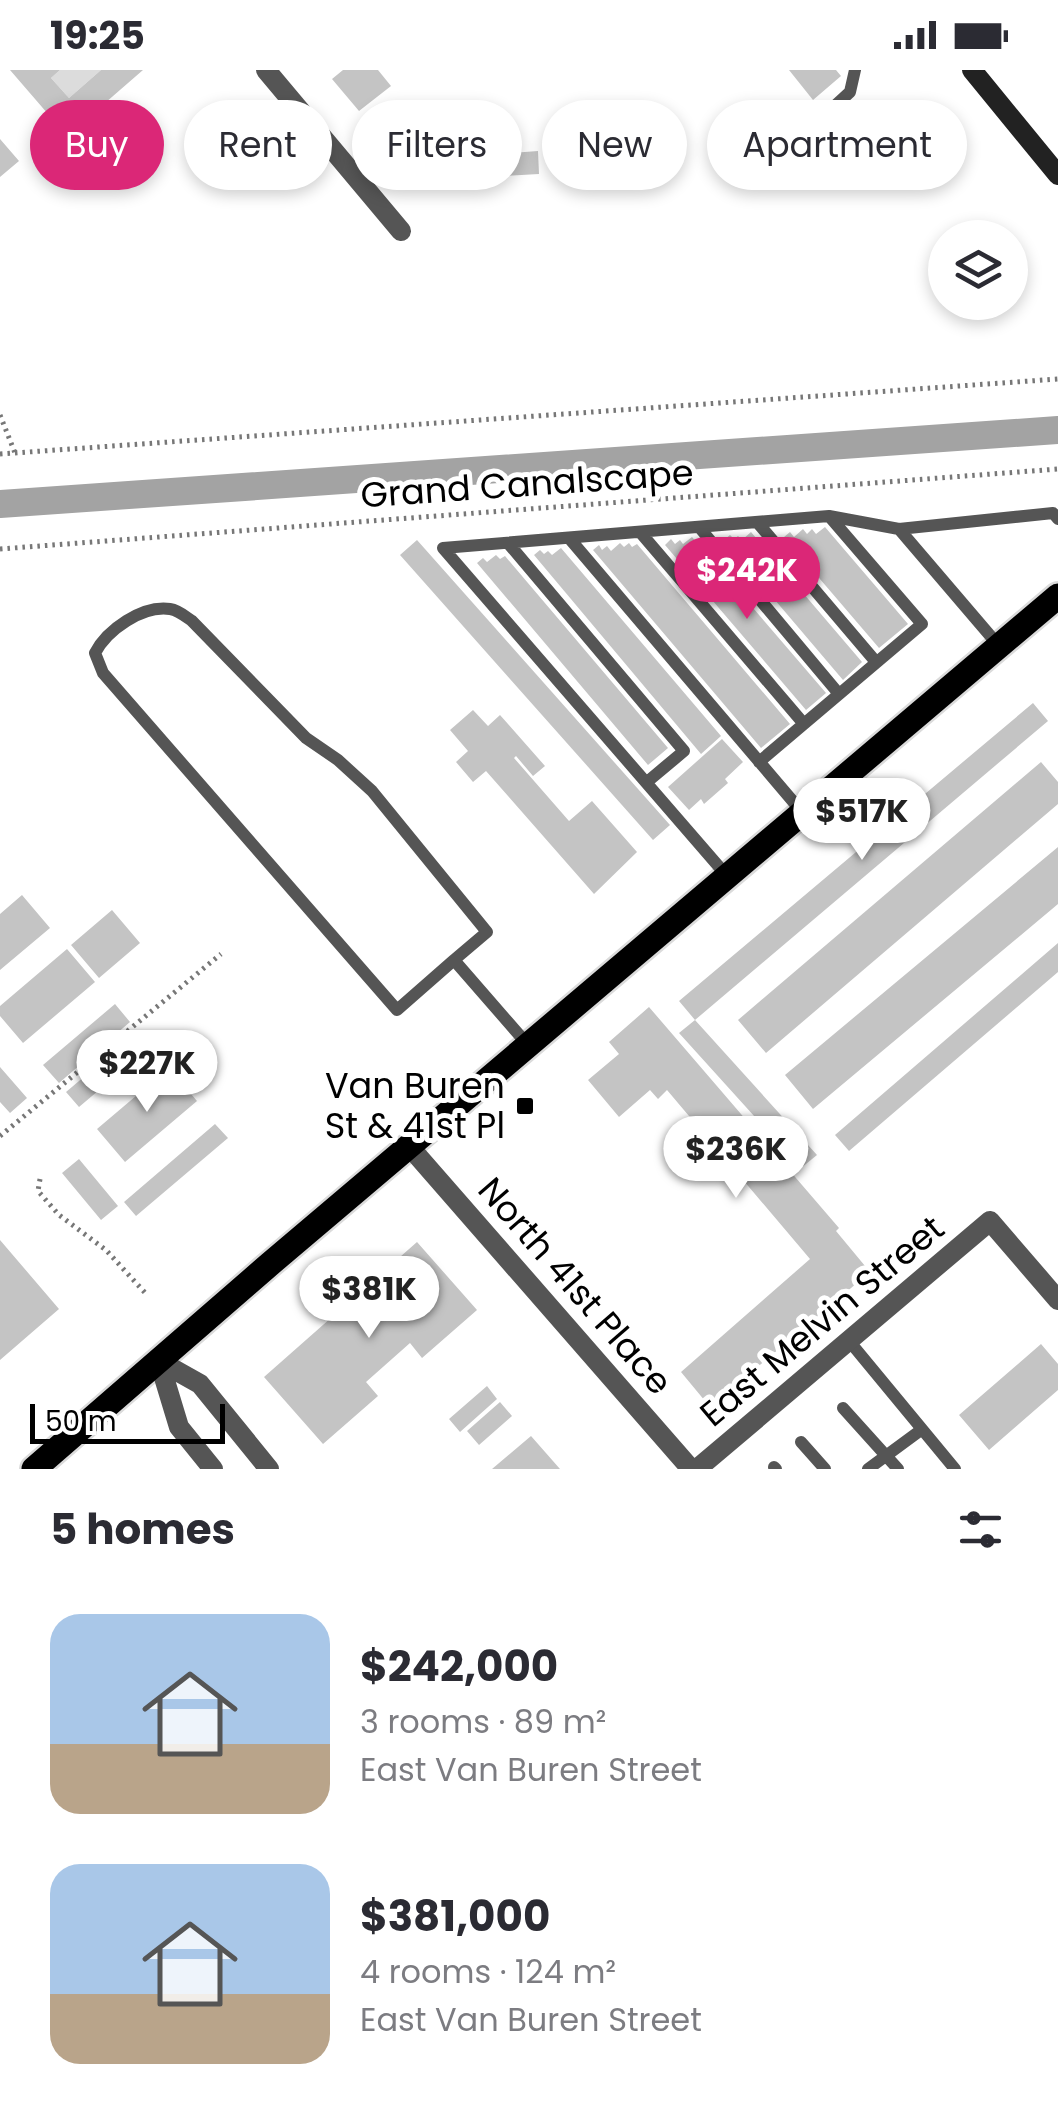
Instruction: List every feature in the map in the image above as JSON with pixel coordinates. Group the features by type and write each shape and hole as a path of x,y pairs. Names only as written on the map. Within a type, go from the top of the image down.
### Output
{"main road":[{"path":"972,70 1058,174"},
{"path":"34,1469 1058,596"}],"street":[{"path":"266,70 401,232"},
{"name":"North 41st Place","path":"409,1146 694,1469"},
{"name":"East Melvin Street","path":"694,1469 990,1221 1058,1300"},
{"path":"159,1360 180,1427 213,1469"},
{"path":"159,1360 200,1384 269,1469"}],"lane":[{"path":"841,100 850,92 855,70"},
{"path":"727,876 443,548 829,516 900,528 1053,513 1058,519"},
{"path":"759,762 922,624 829,516"},
{"path":"757,522 876,662"},
{"path":"698,527 840,694"},
{"path":"900,528 998,646"},
{"path":"640,532 804,724"},
{"path":"569,538 802,812"},
{"path":"508,543 684,751 647,782"},
{"path":"174,609 192,622 306,738 372,791 488,932 454,960 396,1010 103,673 94,653 102,638 148,610 174,609"},
{"path":"454,960 528,1045"},
{"path":"850,1342 955,1469"},
{"path":"843,1408 898,1469"},
{"path":"868,1469 921,1430"},
{"path":"802,1442 826,1469"}],"path":[{"path":"0,454 1058,379"},
{"path":"0,415 14,453"},
{"name":"Grand Canalscape","path":"0,550 1058,470"},
{"path":"0,1136 221,954"},
{"path":"40,1180 38,1191 59,1215 106,1250 148,1296"}],"shaded area":[{"path":"60,70 101,70 69,98 51,78"}],"building":[{"path":"10,70 60,70 51,78 69,98 101,70 143,70 108,100 36,100"},
{"path":"343,70 378,70 391,86 373,100 352,103 332,79"},
{"path":"789,70 836,70 841,76 813,100"},
{"path":"0,139 19,161 0,177"},
{"path":"538,151 539,174 522,175 522,152"},
{"path":"825,527 908,624 879,648 784,537 790,532 794,537 803,529 807,534 812,529 816,534"},
{"path":"751,532 862,662 843,680 724,540 730,535 742,540"},
{"path":"692,537 826,693 806,710 665,545 671,539 675,544 680,540 683,544"},
{"path":"417,540 670,825 653,840 400,555"},
{"path":"620,543 624,547 637,544 790,724 761,748 593,550 599,545 602,550 607,546 611,551"},
{"path":"561,548 721,736 701,754 534,555 540,550 552,555"},
{"path":"496,555 500,559 505,556 668,748 648,765 477,563"},
{"path":"1033,703 1048,721 695,1020 679,1001"},
{"path":"473,710 488,726 500,715 545,766 533,776 514,758 569,821 592,801 637,852 594,894 486,771 473,782 456,762 468,751 450,730"},
{"path":"722,739 743,762 725,779 728,783 704,804 701,799 689,810 668,787"},
{"path":"1041,762 1058,782 1058,804 766,1053 738,1020"},
{"path":"1058,847 1058,904 813,1109 785,1075"},
{"path":"22,895 50,928 0,970 0,914"},
{"path":"112,910 140,943 99,978 71,945"},
{"path":"1058,943 1058,972 849,1151 835,1135"},
{"path":"67,949 95,982 23,1043 0,1016 0,1006"},
{"path":"115,1004 130,1022 59,1083 43,1065"},
{"path":"649,1007 839,1228 836,1231 870,1272 710,1407 681,1372 810,1259 667,1090 658,1099 650,1090 619,1117 588,1080 619,1054 609,1042"},
{"path":"695,1020 817,1155 801,1168 679,1033"},
{"path":"137,1032 150,1047 79,1107 66,1092"},
{"path":"0,1067 27,1098 10,1113 0,1102"},
{"path":"169,1068 197,1101 125,1162 97,1129"},
{"path":"215,1124 228,1138 136,1216 124,1202"},
{"path":"79,1159 118,1206 101,1220 62,1173"},
{"path":"0,1240 59,1309 0,1360"},
{"path":"417,1242 477,1310 422,1358 410,1343 366,1382 378,1396 323,1444 264,1377"},
{"path":"1041,1344 1058,1364 1058,1390 989,1450 959,1415"},
{"path":"487,1386 497,1399 460,1432 449,1419"},
{"path":"500,1402 512,1416 479,1445 467,1431"},
{"path":"531,1436 560,1469 492,1469"}],"waterway":[{"path":"0,504 1058,430"}],"place":[{"name":"Van Buren St & 41st Pl","path":"525,1106"}]}
